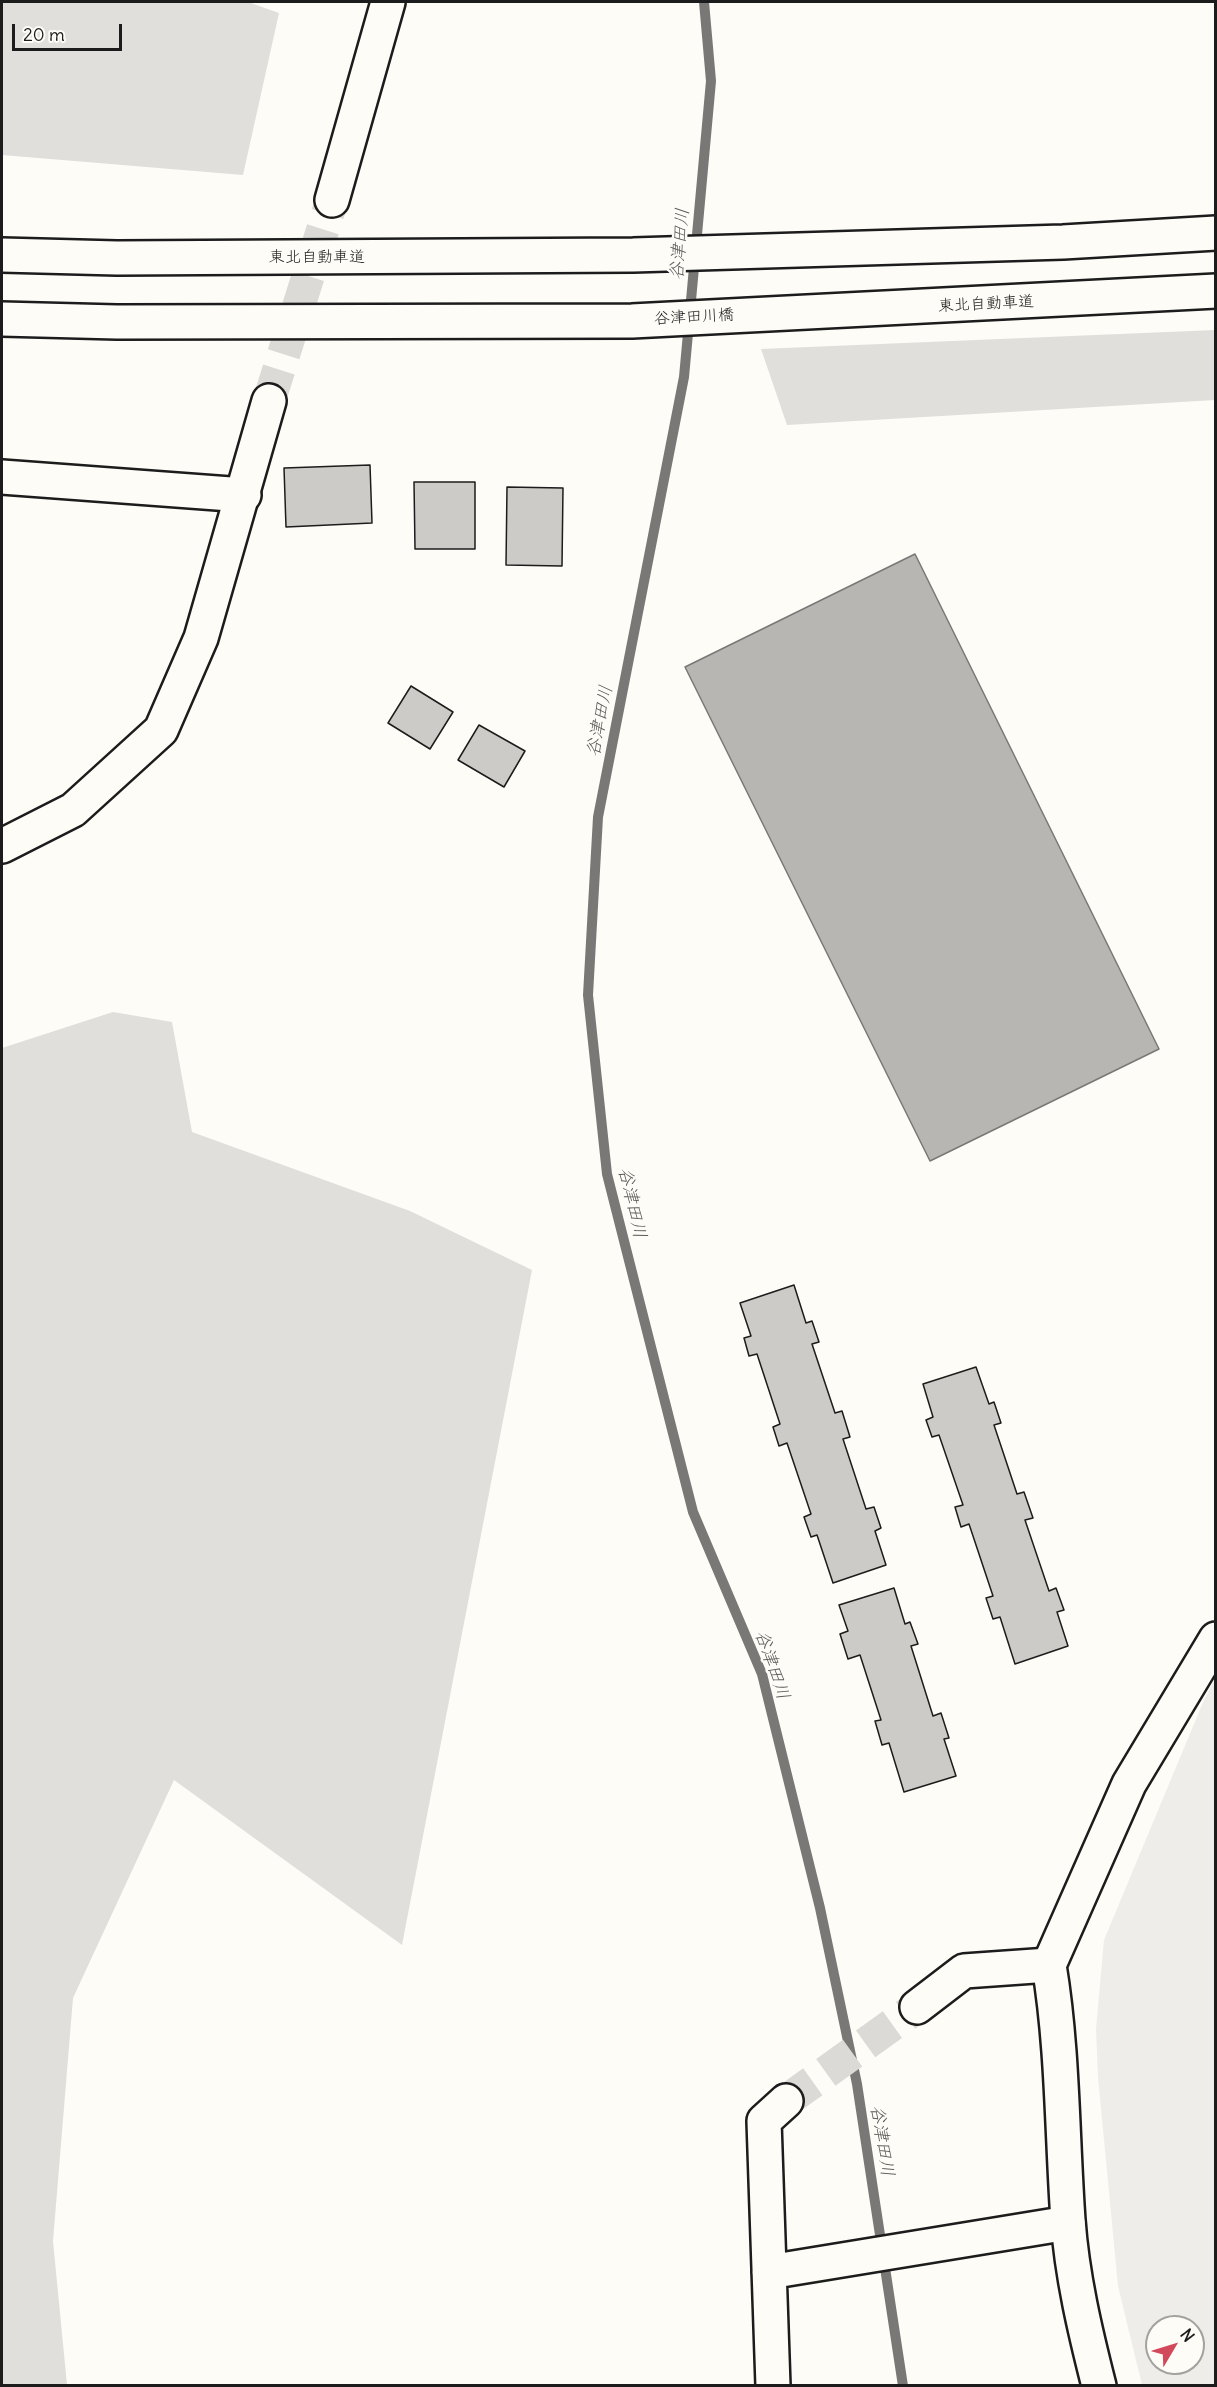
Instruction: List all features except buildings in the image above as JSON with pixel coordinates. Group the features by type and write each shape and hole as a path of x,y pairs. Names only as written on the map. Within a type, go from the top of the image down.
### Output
{"main road":[{"path":"332,200 388,2"},
{"name":"東北自動車道","path":"2,255 117,258 633,255 1064,242 1215,233"},
{"name":"東北自動車道","path":"756,314 1215,291"},
{"name":"谷津田川橋","path":"2,320 117,322 632,321 756,314"},
{"path":"2,846 73,810 161,730 201,638 244,495 269,401"},
{"path":"2,477 244,495"},
{"path":"1099,2385 1082,2321 1068,2223 1053,1988 1048,1965 1128,1784 1215,1639"},
{"path":"917,2007 964,1971 1048,1965"},
{"path":"773,2385 765,2121 786,2101"},
{"path":"769,2272 1068,2223"}],"shaded area":[{"path":"2,2 248,2 279,13 243,175 2,155"},
{"path":"1215,330 1215,400 787,425 761,349"},
{"path":"915,554 1159,1049 930,1161 685,667"},
{"path":"113,1012 172,1022 192,1132 410,1211 532,1270 402,1945 174,1780 73,1998 53,2241 67,2385 2,2385 2,1048"},
{"path":"1215,1679 1215,2385 1142,2385 1118,2286 1098,2077 1096,2029 1104,1940 1204,1700"}],"waterway":[{"name":"谷津田川","path":"704,2 711,81 684,377 598,817 588,995 607,1174 693,1512 762,1674 820,1908 857,2084 903,2386"}],"tunnel":[{"path":"269,401 332,200"},
{"path":"786,2101 917,2007"}]}
